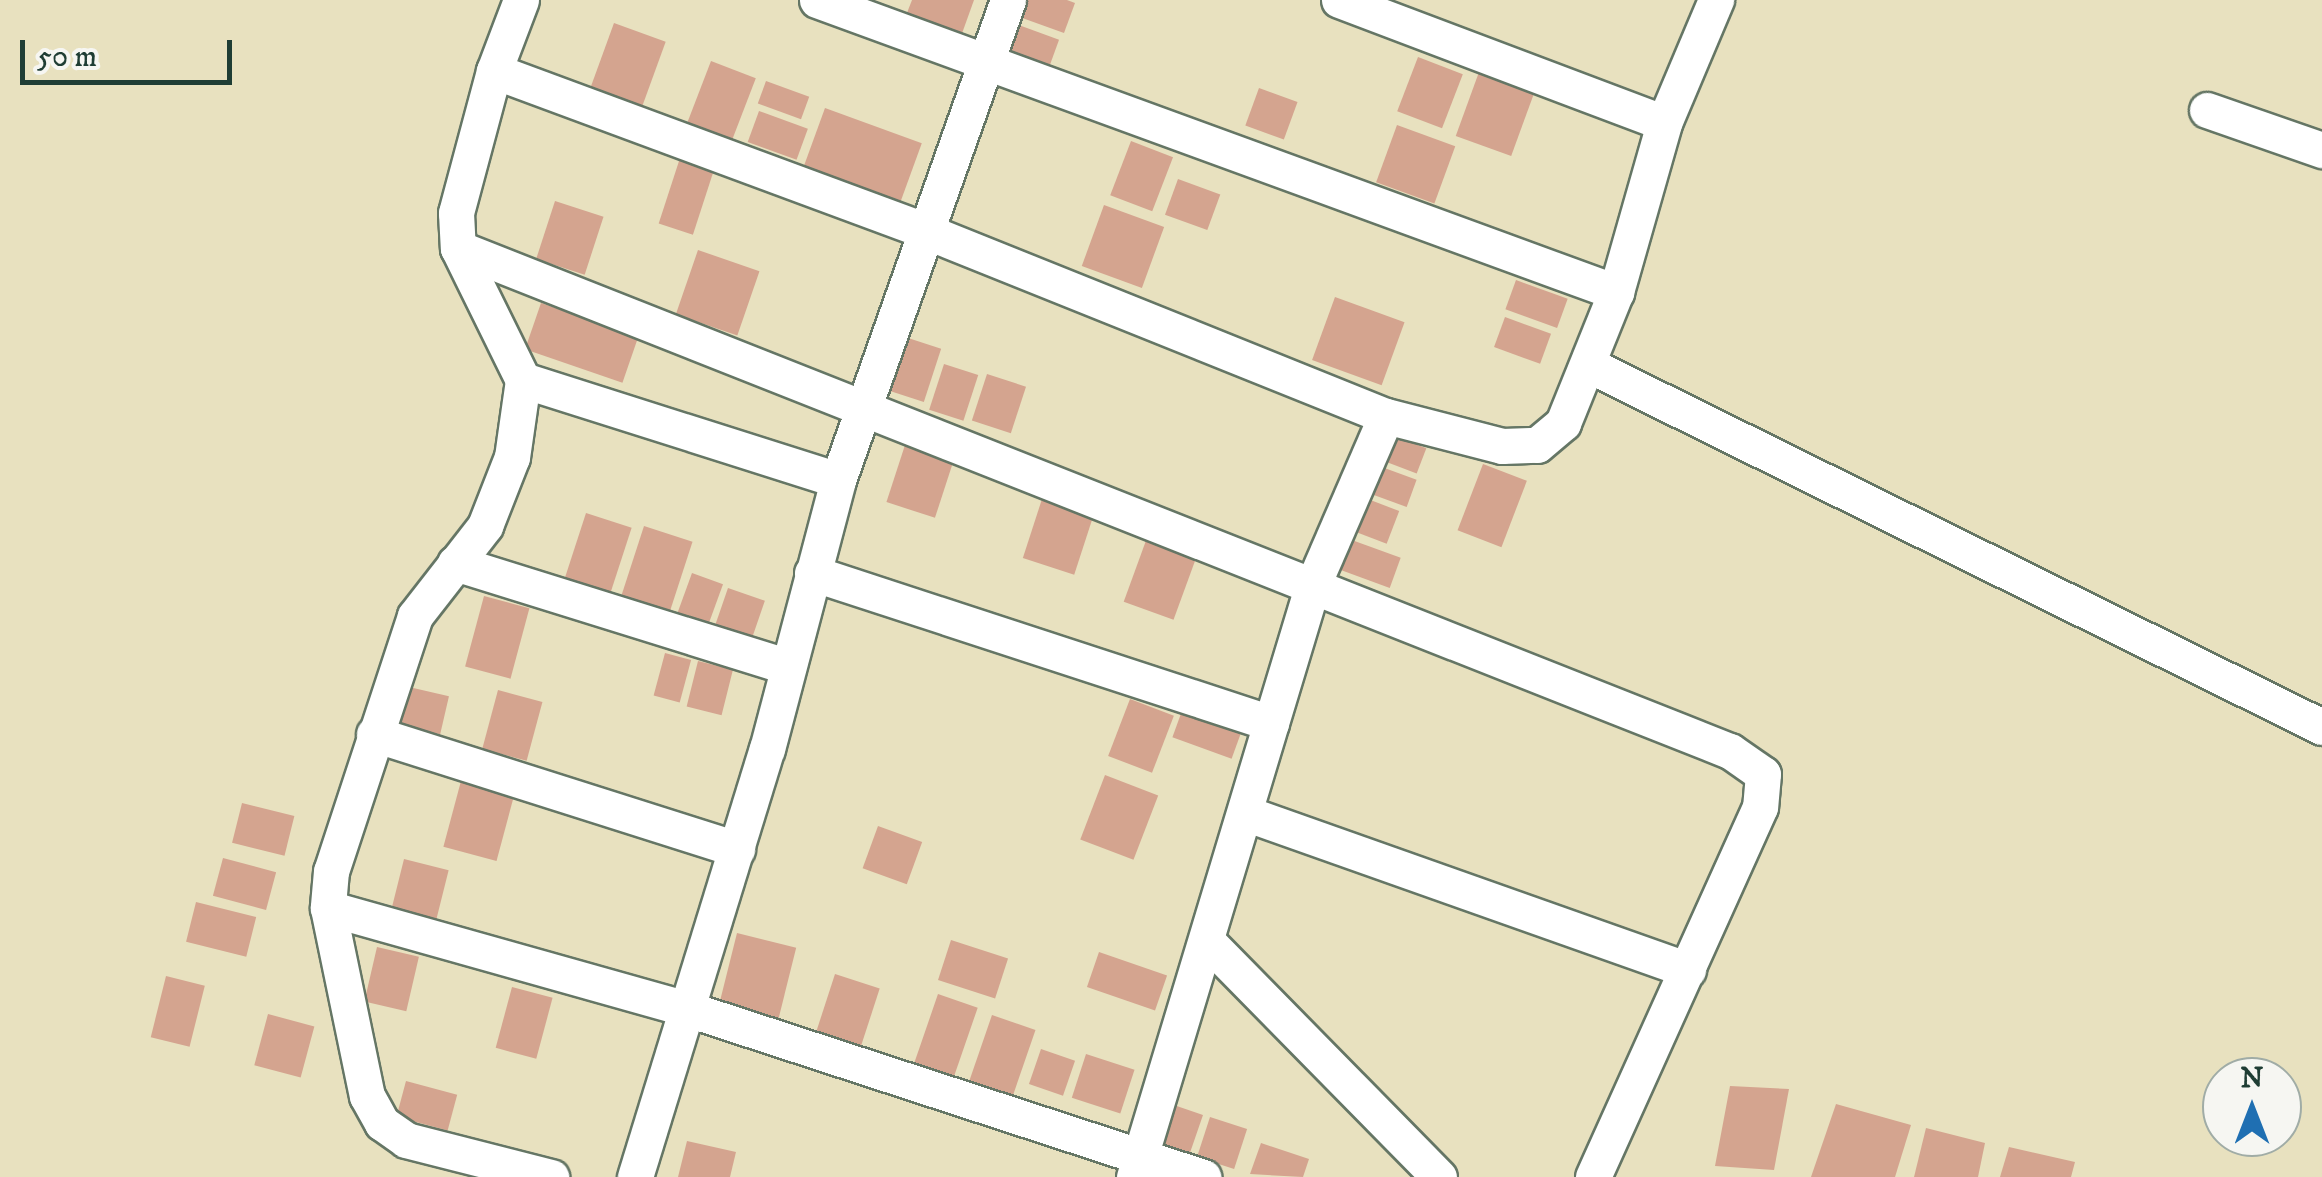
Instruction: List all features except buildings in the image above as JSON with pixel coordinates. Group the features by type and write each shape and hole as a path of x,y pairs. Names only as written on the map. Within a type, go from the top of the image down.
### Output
{"street":[{"path":"522,0 494,70 456,213 458,248 523,380 512,457 485,526 415,616 331,870 328,908 368,1096 382,1123 406,1140 461,1166 551,1177"},
{"path":"817,0 1616,292"},
{"path":"635,1177 738,849 838,480 923,230 1008,0"},
{"path":"1339,0 1664,123"},
{"path":"494,70 923,230 1386,416 1502,446 1537,445 1563,423 1591,366 1664,123 1716,0"},
{"path":"2207,110 2322,150"},
{"path":"458,248 864,404 1730,751 1763,774 1760,807 1593,1177"},
{"path":"1591,366 2322,727"},
{"path":"523,380 838,480"},
{"path":"1137,1169 1312,586 1386,416"},
{"path":"455,562 788,667"},
{"path":"812,574 1271,723"},
{"path":"374,734 738,849"},
{"path":"1245,813 1688,970"},
{"path":"328,908 690,1010 1137,1169 1203,1177"},
{"path":"1207,940 1435,1176"}]}
